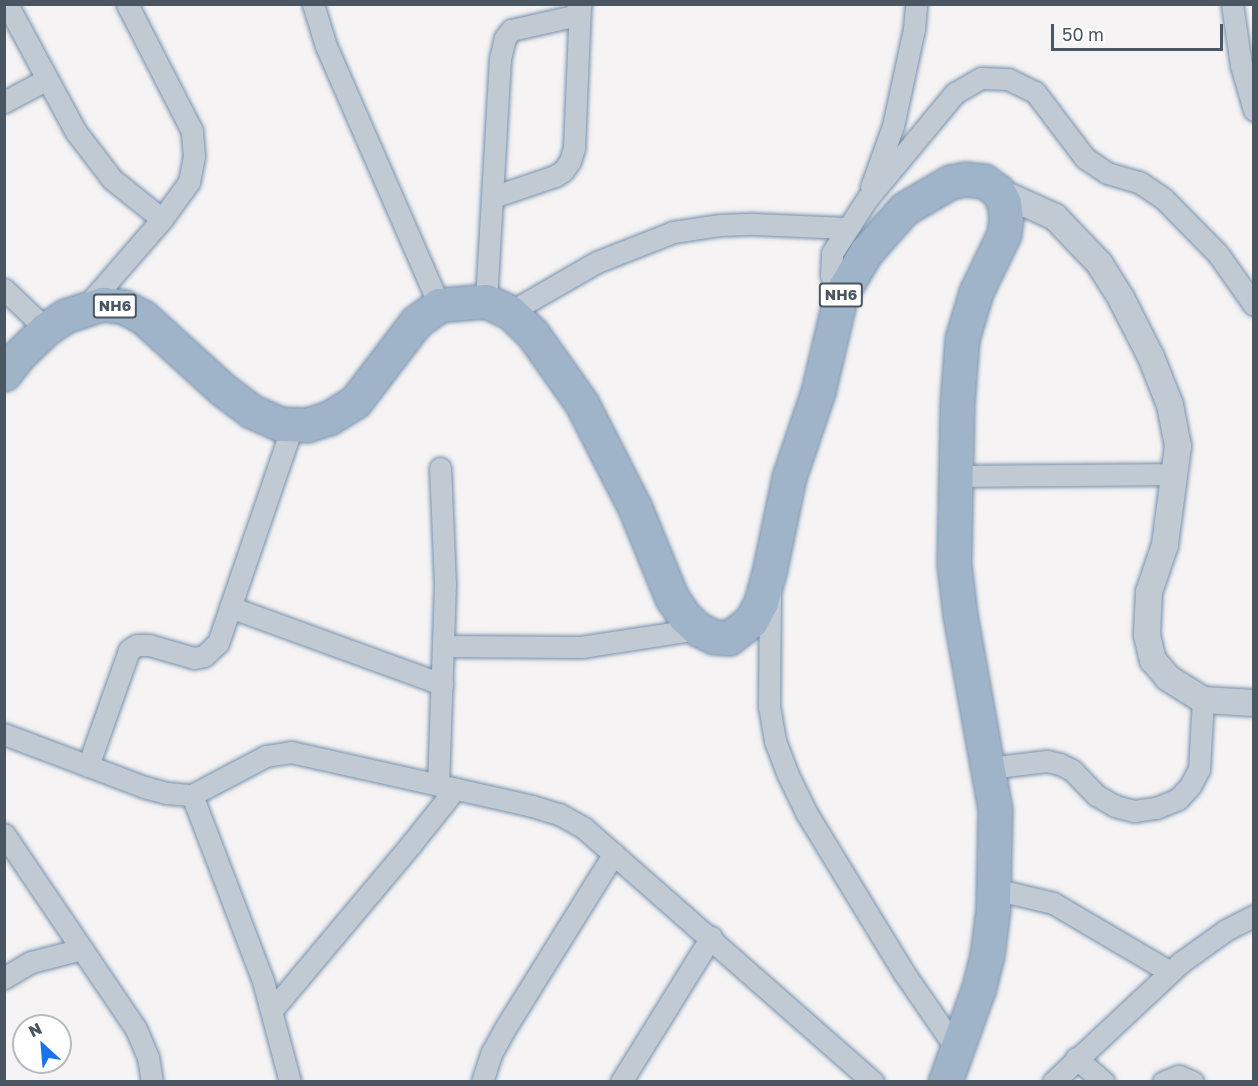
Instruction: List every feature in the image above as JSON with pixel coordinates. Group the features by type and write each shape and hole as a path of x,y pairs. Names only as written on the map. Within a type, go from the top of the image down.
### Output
{"highway":[{"name":"NH6","path":"698,629 714,637 729,638 751,621 756,611 770,568 789,477 818,392 841,294 866,252 904,209 932,190 965,179 984,181 998,190"},
{"path":"945,1082 958,1051 987,955 994,889 995,810 959,605 954,564 957,404 962,339 976,292 1004,234 1006,219 1004,203 998,190"},
{"name":"NH6","path":"4,374 46,328 65,316 104,304 124,307 143,317 222,389 251,411 280,424 307,425 329,418 355,402 416,322 440,305"},
{"path":"440,305 498,307 532,333 582,404 635,508 672,598 685,617 698,629"}],"street":[{"path":"7,4 76,132 112,179 162,219"},
{"path":"85,308 162,219 189,182 194,156 192,130 127,4"},
{"path":"313,4 326,46 440,305"},
{"path":"867,199 892,126 914,29 916,4"},
{"path":"1232,4 1241,65 1254,110"},
{"path":"581,5 573,16 511,30 505,38 500,59 493,197 498,307 597,262 673,232 720,225 754,224 847,228"},
{"path":"493,197 555,176 563,171 570,161 574,148 581,5"},
{"path":"841,294 831,275 830,266 832,253 847,228 867,199 955,93 981,78 1008,79 1035,92 1085,158 1107,173 1139,182 1164,198 1218,255 1254,305"},
{"path":"4,102 47,79"},
{"path":"998,190 1055,217 1099,263 1121,298 1151,357 1170,405 1178,446 1165,544 1149,592 1147,635 1153,660 1168,678 1203,700 1254,703"},
{"path":"4,289 46,328"},
{"path":"88,766 129,650 137,645 149,645 194,658 204,656 218,643 293,424"},
{"path":"272,1010 412,843 446,787 442,684 445,585 440,468"},
{"path":"956,476 1175,474"},
{"path":"770,568 769,706 775,741 783,763 807,814 904,973 958,1051"},
{"path":"230,608 442,684"},
{"path":"444,646 581,647 698,629"},
{"path":"989,768 1047,761 1060,764 1072,770 1096,795 1115,806 1134,811 1156,808 1178,799 1190,786 1199,769 1203,700"},
{"path":"4,734 144,787 192,795 266,756 291,752 559,814 584,828 614,853 873,1082"},
{"path":"192,795 251,947 272,1010 290,1082"},
{"path":"4,834 136,1029 148,1057 152,1082"},
{"path":"482,1082 492,1052 504,1030 614,853"},
{"path":"994,889 1053,903 1170,972"},
{"path":"1053,1082 1170,972 1226,930 1254,916"},
{"path":"621,1082 711,937"},
{"path":"4,978 31,962 82,949"},
{"path":"1076,1058 1104,1082"},
{"path":"1163,1082 1179,1076 1193,1082"}]}
